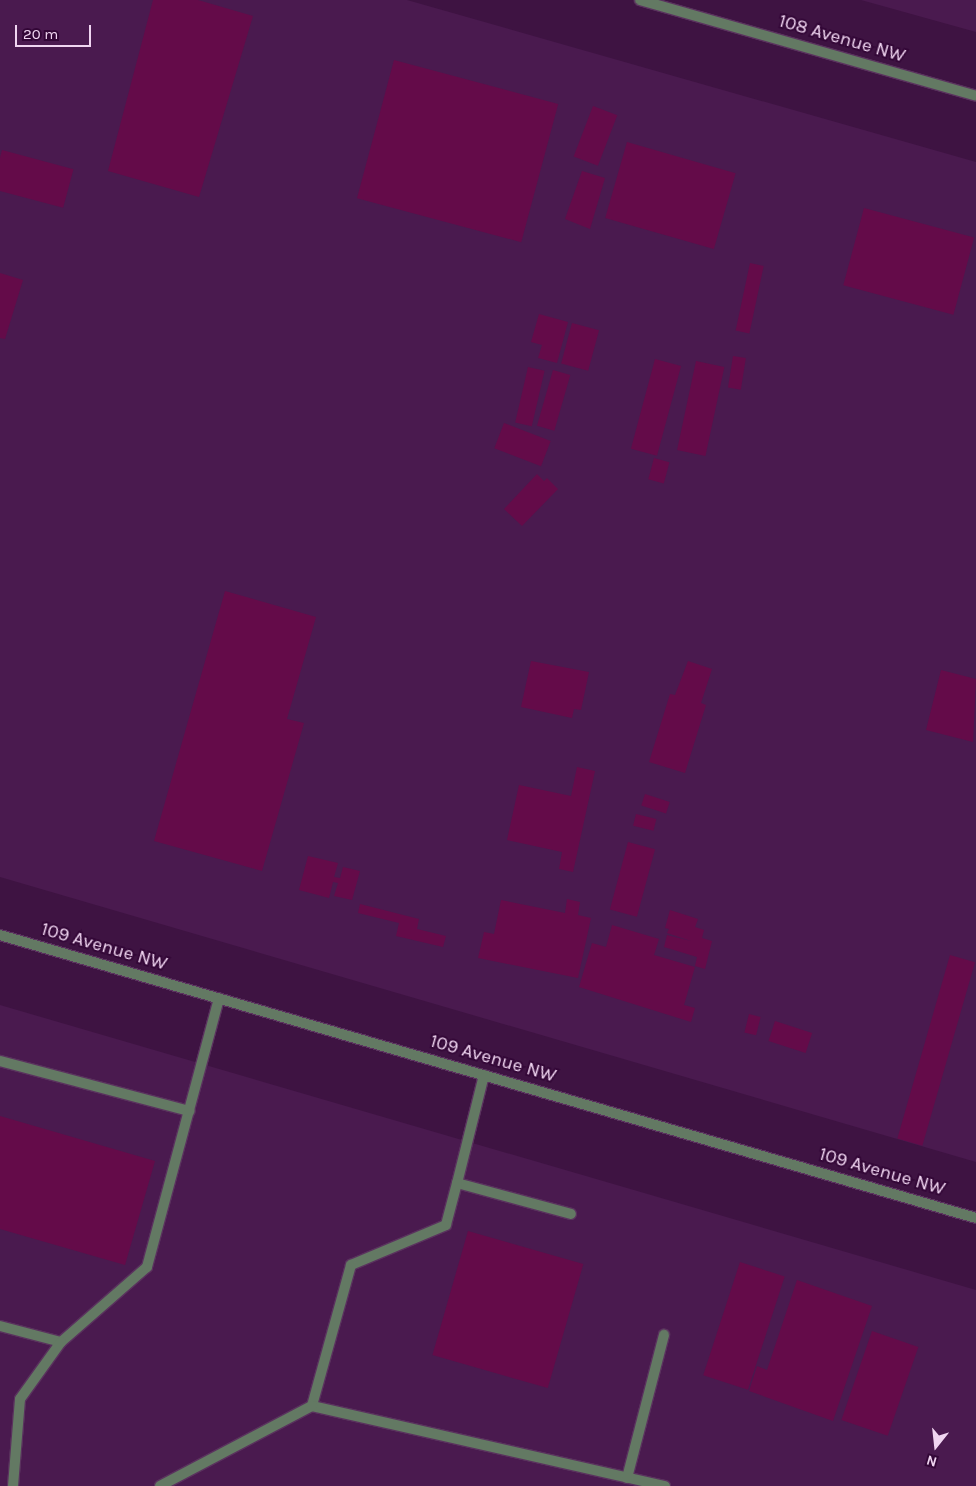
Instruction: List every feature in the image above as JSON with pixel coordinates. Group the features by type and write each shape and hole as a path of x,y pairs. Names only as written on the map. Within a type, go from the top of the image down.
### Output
{"street":[{"name":"108 Avenue NW","path":"640,0 976,96"},
{"name":"109 Avenue NW","path":"0,935 976,1218"},
{"path":"13,1486 20,1399 61,1342 147,1267 218,998"},
{"path":"0,1061 189,1112"},
{"path":"312,1406 351,1265 446,1225 484,1075"},
{"path":"457,1183 571,1214"},
{"path":"0,1326 61,1342"},
{"path":"627,1478 664,1335"},
{"path":"160,1486 312,1406 665,1486"}],"shaded area":[{"path":"0,0 407,0 976,162 976,1162 0,877"},
{"path":"861,0 976,0 976,32"},
{"path":"0,1005 976,1290 976,1486 0,1486"}],"building":[{"path":"153,0 198,0 253,16 199,197 108,171"},
{"path":"394,60 558,104 521,242 357,198"},
{"path":"593,106 617,115 598,166 574,156"},
{"path":"627,142 736,173 714,249 605,218"},
{"path":"2,150 73,169 63,208 0,191 0,157"},
{"path":"582,171 605,178 590,229 565,219"},
{"path":"864,208 974,238 953,315 843,285"},
{"path":"750,263 764,266 749,333 736,330"},
{"path":"0,273 23,280 5,339 0,338"},
{"path":"539,314 568,322 557,363 538,358 542,345 531,342"},
{"path":"572,323 599,330 588,371 561,364"},
{"path":"733,356 746,358 741,390 728,388"},
{"path":"655,359 681,366 657,456 631,449"},
{"path":"696,361 724,367 705,456 677,450"},
{"path":"528,367 545,371 532,426 515,423"},
{"path":"553,370 570,375 554,431 537,426"},
{"path":"504,423 551,441 541,466 494,448"},
{"path":"654,458 669,462 664,483 648,479"},
{"path":"537,474 544,481 547,478 558,489 522,526 504,509"},
{"path":"225,591 316,617 287,719 304,723 262,871 154,841"},
{"path":"531,661 589,672 581,710 574,709 572,718 521,707"},
{"path":"688,661 712,669 701,703 706,705 685,773 649,762 670,694 675,695"},
{"path":"941,670 976,679 973,742 926,730"},
{"path":"577,767 595,771 573,872 559,869 562,852 507,840 519,785 571,796"},
{"path":"645,794 670,802 666,813 641,805"},
{"path":"636,814 656,819 653,831 633,826"},
{"path":"628,842 655,849 637,917 610,910"},
{"path":"308,856 338,863 334,877 340,878 343,867 360,871 352,900 334,896 338,883 333,882 329,898 299,890"},
{"path":"567,899 580,902 578,915 591,918 578,978 478,958 484,932 494,934 501,900 565,913"},
{"path":"360,904 419,919 417,929 446,936 443,947 396,936 399,923 358,913"},
{"path":"670,910 698,919 695,927 704,930 702,938 712,941 705,969 695,966 697,957 664,947 667,935 691,941 667,933 669,929 665,928"},
{"path":"612,925 659,939 654,955 695,967 684,1005 695,1008 691,1022 579,987 592,943 606,947"},
{"path":"950,955 975,962 922,1146 897,1139"},
{"path":"749,1014 761,1017 756,1035 744,1032"},
{"path":"775,1021 812,1033 806,1053 769,1041"},
{"path":"0,1116 155,1161 125,1265 0,1229"},
{"path":"468,1231 583,1264 548,1388 432,1355"},
{"path":"740,1262 785,1277 748,1390 703,1375"},
{"path":"797,1280 872,1306 833,1421 749,1391 757,1366 767,1370"},
{"path":"872,1331 918,1347 888,1436 841,1420"}]}
